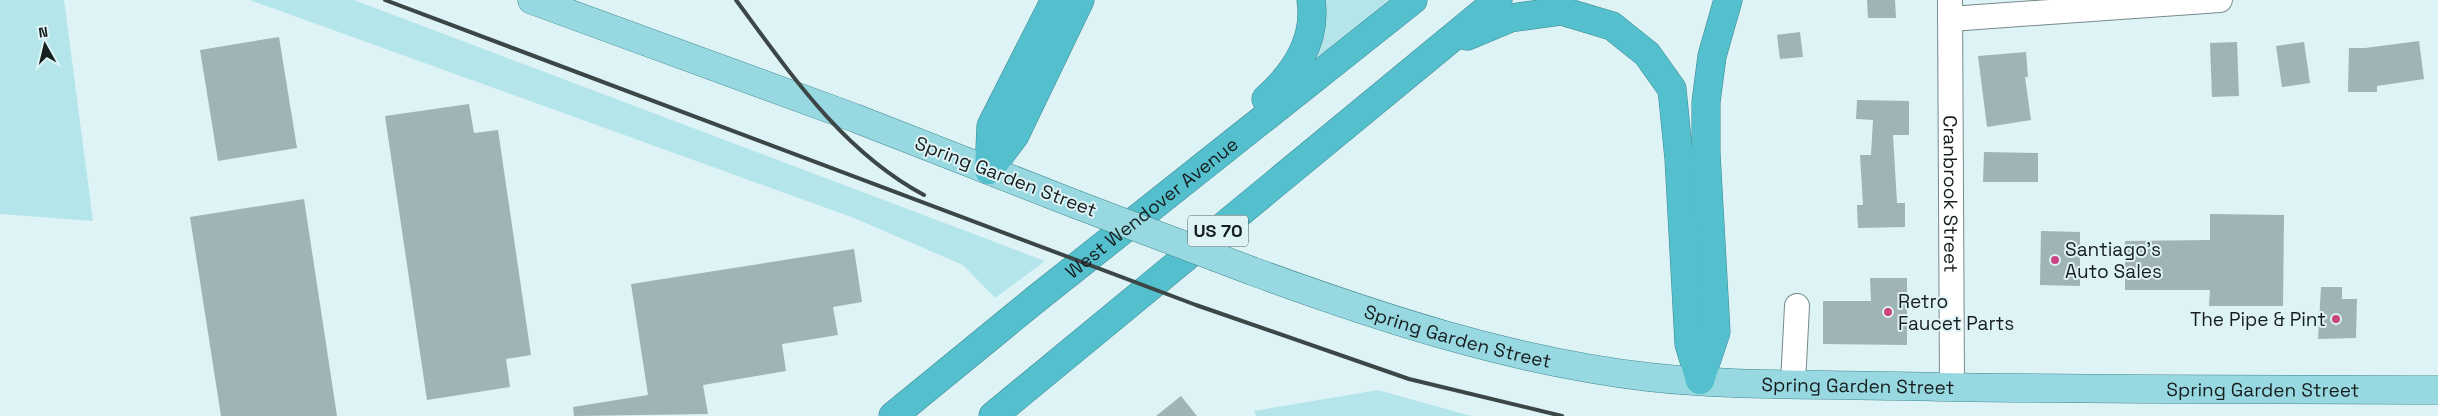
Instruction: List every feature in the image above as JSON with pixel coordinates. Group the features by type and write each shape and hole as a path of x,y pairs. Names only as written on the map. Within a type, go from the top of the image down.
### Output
{"highway":[{"path":"989,170 991,126 1055,0"},
{"path":"989,170 1015,135 1080,0"},
{"path":"1036,299 1282,84 1299,61 1305,48 1310,31 1312,0"},
{"name":"West Wendover Avenue","path":"893,416 1036,299 1413,0"},
{"name":"US 70","path":"993,416 1498,0"},
{"path":"1700,380 1716,332 1706,153 1706,102 1712,56 1728,0"},
{"path":"1443,46 1510,18 1562,11 1612,26 1647,54 1672,89 1679,159 1689,344 1700,380"}],"main road":[{"name":"Spring Garden Street","path":"532,0 855,118 1252,271 1409,326 1518,354 1648,377 1793,384 1952,387 2438,390"}],"street":[{"path":"1950,10 2220,0"},
{"name":"Cranbrook Street","path":"1950,10 1952,387"},
{"path":"1793,384 1797,306"}],"shaded area":[{"path":"0,0 64,0 93,221 0,214"},
{"path":"250,0 354,0 1045,261 995,298 963,265 854,218"},
{"path":"1323,0 1389,0 1305,73"},
{"path":"1378,390 1471,416 1256,416 1254,411"}],"building":[{"path":"1867,0 1895,0 1896,18 1868,18"},
{"path":"1800,32 1803,57 1780,59 1777,35"},
{"path":"279,37 297,148 218,161 200,50"},
{"path":"2419,41 2424,79 2377,86 2377,92 2348,92 2349,48 2365,48"},
{"path":"2237,42 2239,96 2212,97 2210,43"},
{"path":"2304,42 2310,83 2282,87 2276,46"},
{"path":"2026,52 2028,77 2025,77 2031,120 1987,127 1978,56"},
{"path":"1857,100 1909,101 1909,135 1893,135 1897,203 1905,203 1905,227 1858,228 1857,205 1863,205 1860,155 1871,155 1873,120 1856,119"},
{"path":"469,104 474,133 498,130 531,355 506,359 510,387 427,400 385,116"},
{"path":"1984,152 2038,153 2038,182 1983,182"},
{"path":"304,199 337,416 221,416 190,217"},
{"path":"2210,214 2284,215 2283,306 2209,306 2210,290 2125,290 2125,241 2210,240"},
{"path":"2041,231 2080,232 2080,286 2040,285"},
{"path":"854,249 862,302 833,307 838,335 782,344 786,371 703,385 708,414 574,416 573,407 648,395 631,284"},
{"path":"1870,278 1907,278 1907,345 1823,344 1823,301 1871,301"},
{"path":"2321,287 2342,287 2342,299 2357,299 2356,338 2318,339"},
{"path":"1181,396 1197,416 1156,416"}],"railway":[{"path":"385,0 1196,305 1409,379 1562,416"},
{"path":"736,0 798,82 843,133 895,177 924,195"}],"place":[{"name":"Santiago's Auto Sales","path":"2055,260"},
{"name":"Retro Faucet Parts","path":"1888,312"},
{"name":"The Pipe & Pint","path":"2336,319"}]}
